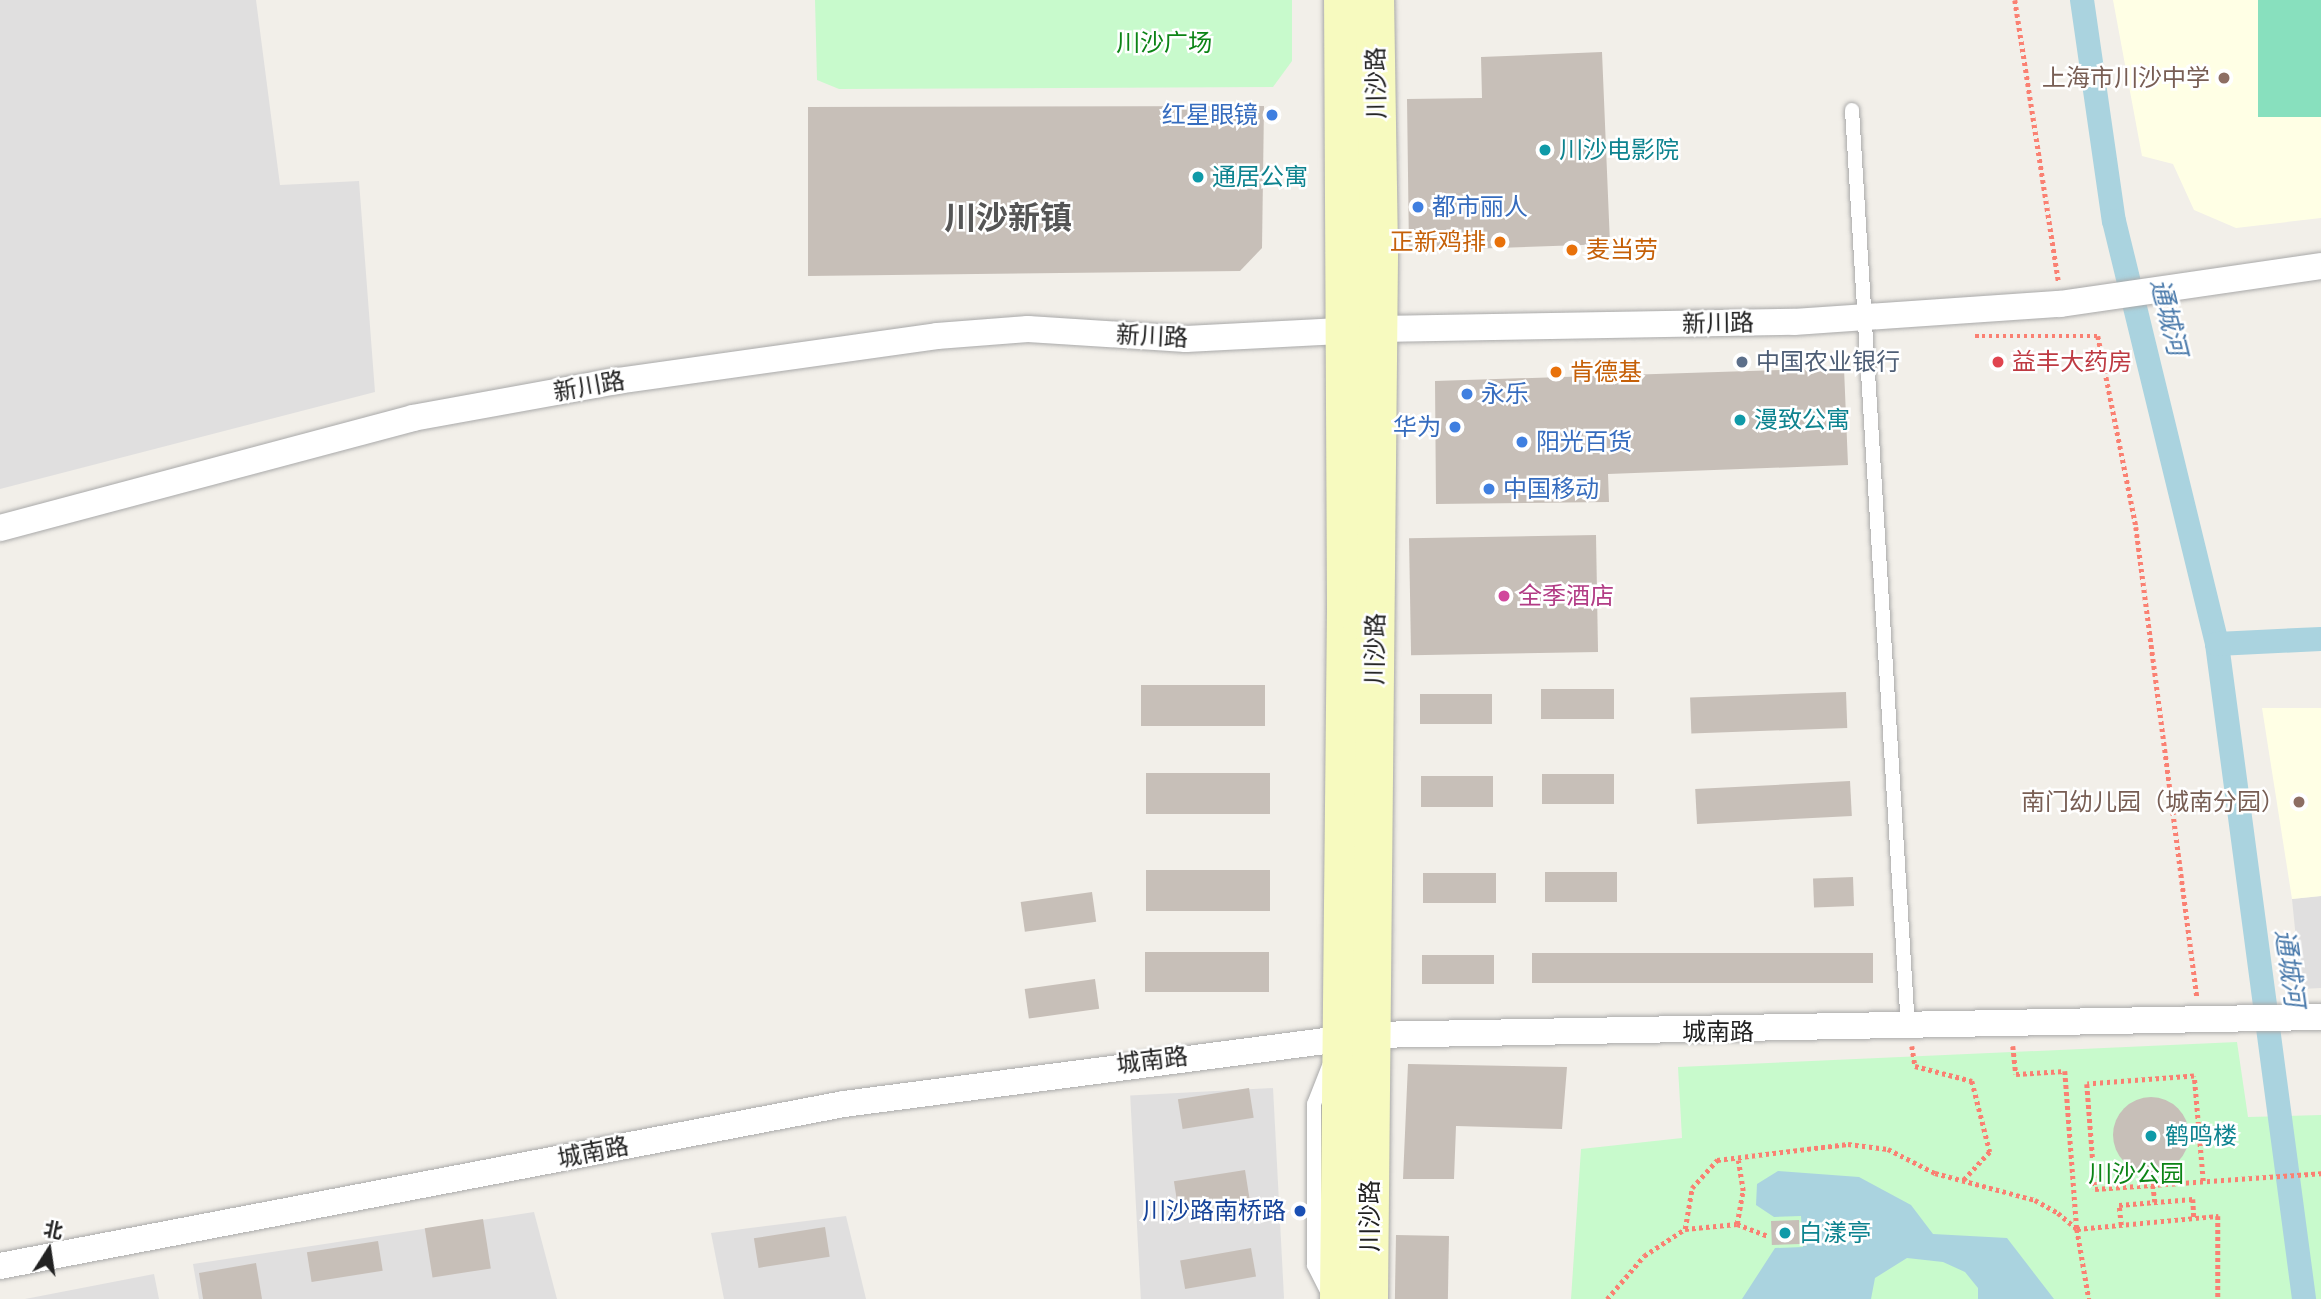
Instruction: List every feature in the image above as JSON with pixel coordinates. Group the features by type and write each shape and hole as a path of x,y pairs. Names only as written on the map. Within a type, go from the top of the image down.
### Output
{"main road":[{"name":"川沙路","path":"1343,0 1361,329"},
{"name":"川沙路","path":"1339,1299 1356,1037 1361,329 1375,0"},
{"name":"川沙路","path":"1356,1037 1370,1299"}],"street":[{"name":"新川路","path":"0,528 413,418 617,381 1028,329 1186,339 1361,329 1869,318 2067,302 2321,266"},
{"name":"城南路","path":"0,1266 844,1104 1356,1037 1909,1028 2321,1017"}],"lane":[{"path":"1852,110 1869,318 1909,1028"},
{"path":"1330,1299 1314,1265 1314,1104 1356,1037"}],"path":[{"path":"2015,0 2043,150 2067,302"},
{"path":"1969,336 2098,336 2136,527 2189,907 2198,1020"},
{"path":"2012,1025 2016,1074 2065,1070 2077,1228 2089,1299"},
{"path":"1909,1028 1915,1066 1972,1081 1990,1152 1963,1181"},
{"path":"2203,1181 2194,1076 2087,1084 2095,1189 2321,1173"},
{"path":"1685,1228 1700,1172 1717,1160 1738,1160 1787,1147 1848,1144 1888,1149 1963,1181 2035,1200 2077,1228 2218,1216 2218,1299"},
{"path":"1737,1224 1743,1191 1738,1160"},
{"path":"2153,1185 2155,1202"},
{"path":"2121,1224 2119,1206 2155,1202 2193,1199 2194,1218"},
{"path":"1607,1299 1644,1256 1685,1228 1737,1224 1768,1236"}],"shaded area":[{"path":"0,0 256,0 280,185 359,181 375,392 0,489"},
{"name":"上海市川沙中学","path":"2113,0 2321,0 2321,218 2236,228 2194,210 2173,164 2142,156"},
{"name":"南门幼儿园（城南分园）","path":"2262,708 2321,708 2321,896 2292,899"},
{"path":"2321,896 2321,988 2301,989 2292,899"},
{"path":"1273,1088 1284,1299 1141,1299 1130,1095"},
{"path":"534,1212 557,1299 199,1299 193,1264"},
{"path":"846,1216 866,1299 724,1299 711,1233"},
{"path":"154,1274 159,1299 25,1299"}],"green space":[{"name":"川沙广场","path":"815,0 1292,0 1292,61 1273,87 839,89 817,80"},
{"path":"2258,0 2321,0 2321,117 2258,117"},
{"name":"川沙公园","path":"2237,1042 2248,1117 2321,1115 2321,1299 1571,1299 1581,1149 1682,1138 1678,1067"}],"water":[{"path":"1778,1171 1859,1177 1911,1205 1933,1234 2007,1238 2054,1299 1978,1299 1978,1288 1965,1272 1943,1262 1907,1258 1875,1278 1871,1299 1742,1299 1775,1248 1803,1247 1801,1216 1774,1217 1756,1205 1757,1184"}],"building":[{"name":"川沙电影院","path":"1602,52 1610,244 1409,251 1407,99 1482,98 1481,57"},
{"path":"1264,106 1262,248 1240,271 808,276 808,107"},
{"path":"1844,368 1848,465 1608,474 1609,502 1436,504 1435,381"},
{"name":"全季酒店","path":"1596,535 1598,652 1411,655 1409,538"},
{"path":"1141,685 1265,685 1265,726 1141,726"},
{"path":"1541,689 1614,689 1614,719 1541,719"},
{"path":"1846,692 1847,728 1691,733 1690,697"},
{"path":"1420,694 1492,694 1492,724 1420,724"},
{"path":"1146,773 1270,773 1270,814 1146,814"},
{"path":"1542,774 1614,774 1614,804 1542,804"},
{"path":"1421,776 1493,776 1493,807 1421,807"},
{"path":"1850,781 1852,816 1697,824 1695,789"},
{"path":"1146,870 1270,870 1270,911 1146,911"},
{"path":"1545,872 1617,872 1617,902 1545,902"},
{"path":"1423,873 1496,873 1496,903 1423,903"},
{"path":"1853,877 1854,906 1814,907 1813,878"},
{"path":"1092,892 1096,922 1025,932 1021,902"},
{"path":"1145,952 1269,952 1269,992 1145,992"},
{"path":"1532,953 1873,953 1873,983 1532,983"},
{"path":"1422,955 1494,955 1494,984 1422,984"},
{"path":"1095,979 1099,1009 1029,1019 1025,989"},
{"path":"1408,1064 1567,1067 1562,1129 1456,1126 1454,1179 1403,1179"},
{"path":"1249,1088 1254,1118 1183,1129 1178,1099"},
{"name":"鹤鸣楼","path":"2151,1097 2166,1100 2178,1108 2186,1120 2189,1135 2186,1150 2178,1162 2166,1170 2151,1173 2136,1170 2124,1162 2116,1150 2113,1135 2116,1120 2124,1108 2136,1100"},
{"path":"1245,1170 1250,1200 1179,1211 1174,1181"},
{"path":"483,1219 491,1268 433,1278 425,1228"},
{"name":"白漾亭","path":"1799,1220 1800,1244 1772,1245 1771,1221"},
{"path":"825,1227 830,1257 759,1268 754,1238"},
{"path":"1396,1235 1449,1236 1448,1299 1395,1299"},
{"path":"378,1241 383,1271 312,1282 307,1252"},
{"path":"1251,1248 1256,1277 1185,1289 1180,1261"},
{"path":"256,1263 262,1299 203,1299 199,1273"}],"waterway":[{"name":"通城河","path":"2082,0 2114,221 2217,644 2304,1299"},
{"name":"通城河","path":"2217,644 2321,639"}],"place":[{"name":"上海市川沙中学","path":"2224,78"},
{"name":"红星眼镜","path":"1272,115"},
{"name":"川沙电影院","path":"1545,150"},
{"name":"通居公寓","path":"1198,177"},
{"name":"都市丽人","path":"1418,207"},
{"name":"正新鸡排","path":"1500,242"},
{"name":"麦当劳","path":"1572,250"},
{"name":"中国农业银行","path":"1742,362"},
{"name":"益丰大药房","path":"1998,362"},
{"name":"肯德基","path":"1556,372"},
{"name":"永乐","path":"1467,394"},
{"name":"漫致公寓","path":"1740,420"},
{"name":"华为","path":"1455,427"},
{"name":"阳光百货","path":"1522,442"},
{"name":"中国移动","path":"1489,489"},
{"name":"全季酒店","path":"1504,596"},
{"name":"南门幼儿园（城南分园）","path":"2299,802"},
{"name":"鹤鸣楼","path":"2151,1136"},
{"name":"川沙路南桥路","path":"1300,1211"},
{"name":"白漾亭","path":"1785,1233"}],"district":[{"name":"川沙新镇","path":"1008,217"}]}
